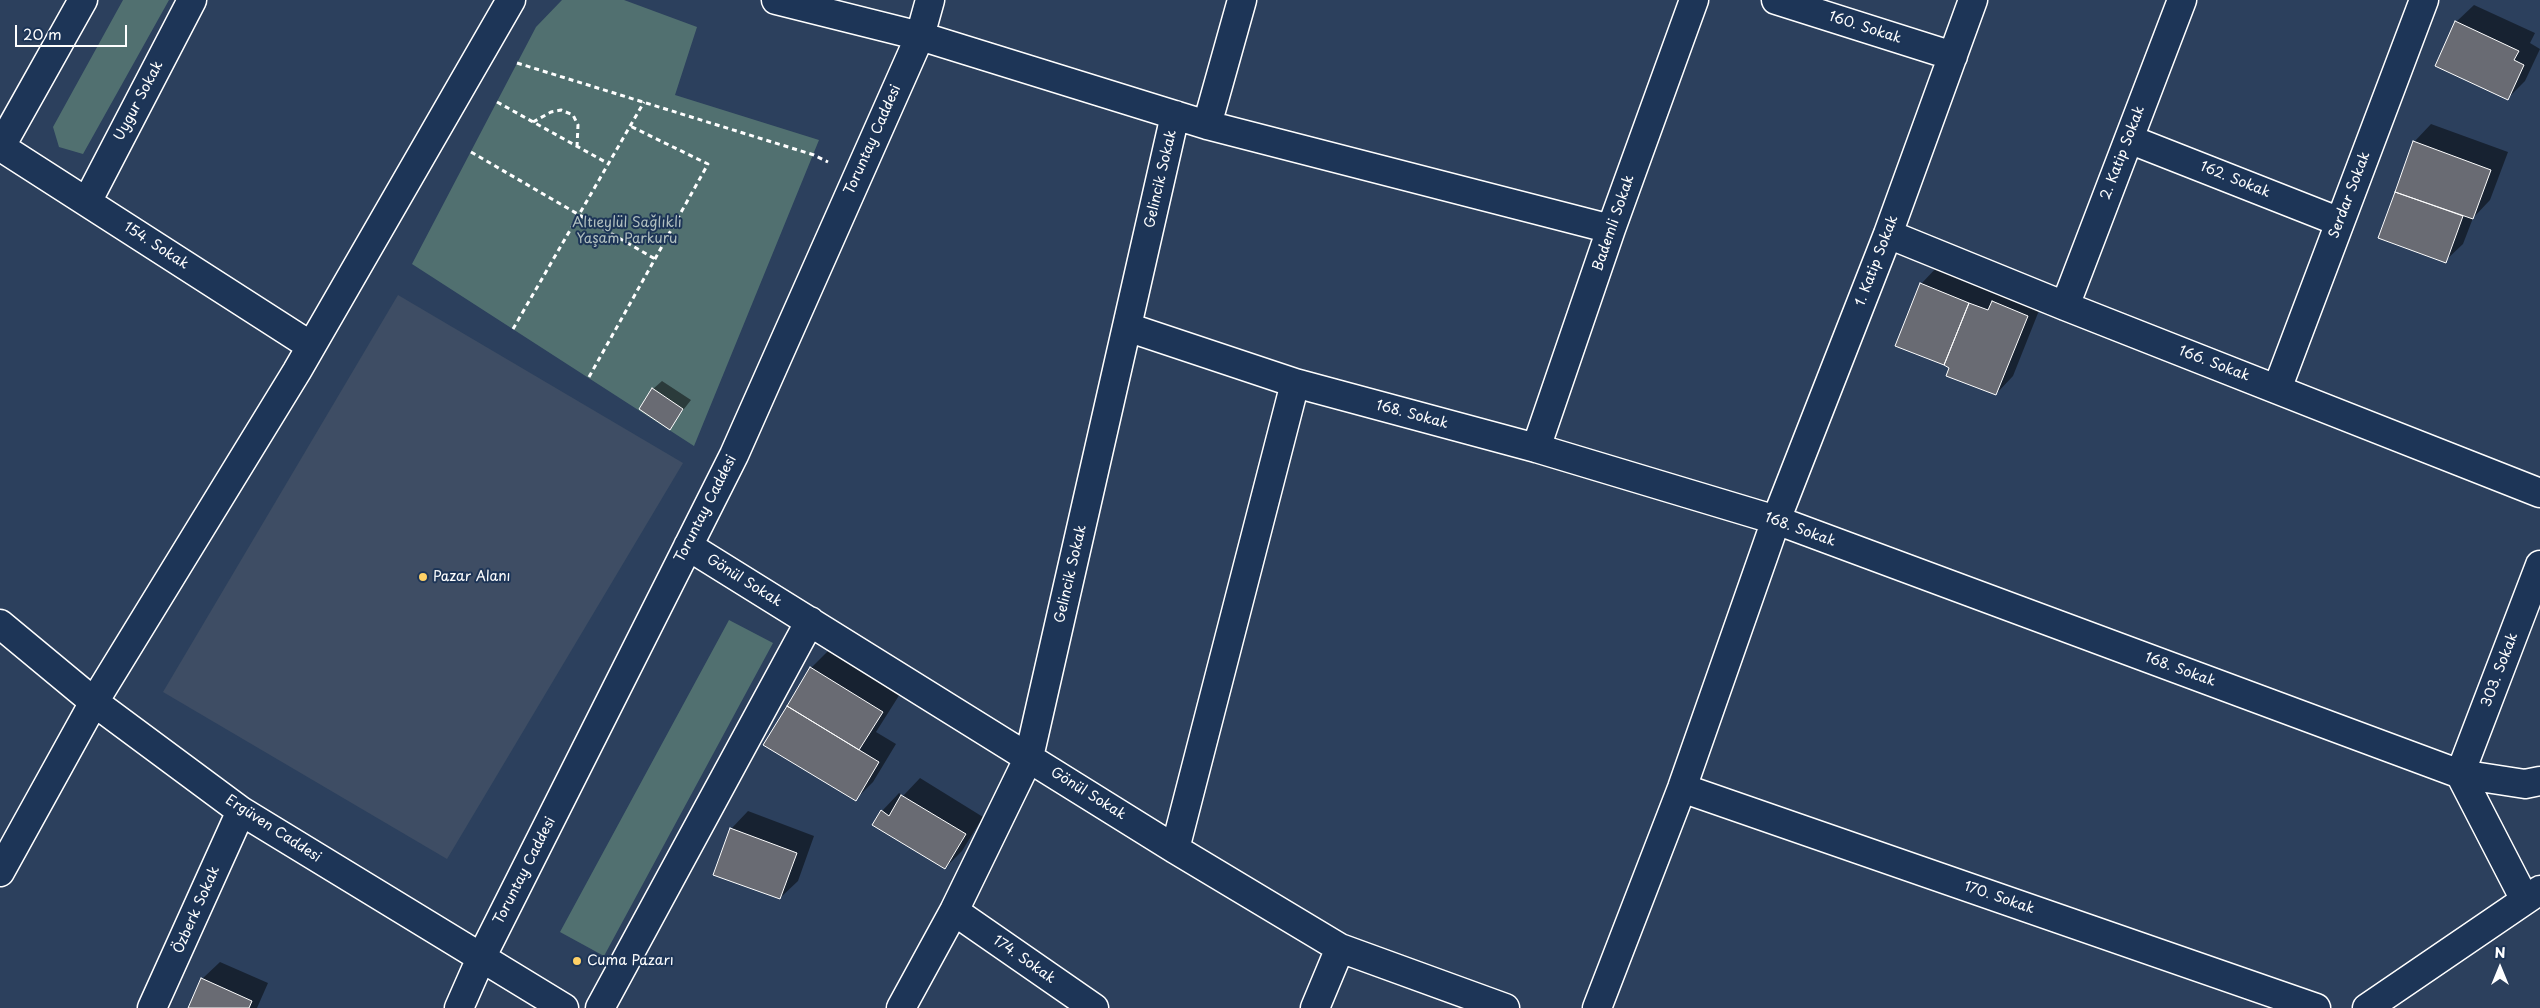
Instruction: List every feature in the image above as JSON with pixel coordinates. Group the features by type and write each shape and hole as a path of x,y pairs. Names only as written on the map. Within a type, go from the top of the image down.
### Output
{"street":[{"path":"0,147 83,0"},
{"name":"Uygur Sokak","path":"86,202 192,0"},
{"path":"0,872 94,702 311,346 511,0"},
{"path":"776,0 920,36 1206,125 1611,229"},
{"name":"Toruntay Caddesi","path":"459,1008 481,958 734,455 920,36 930,0"},
{"path":"1206,125 1242,0"},
{"name":"Bademli Sokak","path":"1536,448 1611,229 1694,0"},
{"name":"160. Sokak","path":"1776,0 1953,56"},
{"name":"1. Katip Sokak","path":"1596,1008 1682,788 1776,520 1888,234 1974,0"},
{"name":"2. Katip Sokak","path":"2065,306 2182,0"},
{"name":"Serdar Sokak","path":"2277,389 2424,0"},
{"name":"Gelincik Sokak","path":"901,1008 954,911 1029,757 1175,115"},
{"name":"162. Sokak","path":"2129,138 2340,222"},
{"name":"154. Sokak","path":"0,147 311,346"},
{"name":"166. Sokak","path":"1888,234 2065,306 2540,493"},
{"name":"168. Sokak","path":"1127,327 1295,383 1536,448 1776,520 2460,774 2525,784 2540,781"},
{"path":"1175,849 1295,383"},
{"name":"Gönül Sokak","path":"688,546 1175,849 1340,948 1505,1008"},
{"name":"303. Sokak","path":"2460,774 2540,565"},
{"path":"600,1008 810,621"},
{"name":"Ergüven Caddesi","path":"0,624 94,702 242,811 564,1008"},
{"path":"2367,1008 2532,895 2460,774"},
{"name":"170. Sokak","path":"1682,788 2316,1008"},
{"name":"Özberk Sokak","path":"152,1008 242,811"},
{"name":"174. Sokak","path":"954,911 1094,1008"},
{"path":"1315,1008 1340,948"}],"path":[{"path":"517,63 814,155 857,176"},
{"path":"497,102 608,164"},
{"path":"513,329 644,102"},
{"path":"532,122 551,112 561,110 573,115 578,125 576,147"},
{"path":"589,377 708,164 630,126"},
{"path":"470,152 654,259"}],"shaded area":[{"name":"Pazar Alanı","path":"398,295 683,463 447,859 163,692"}],"green space":[{"path":"123,0 169,0 83,154 59,147 53,127"},
{"name":"Altıeylül Sağlıklı Yaşam Parkuru","path":"562,0 624,0 697,27 675,95 819,140 694,446 412,264 536,27"},
{"path":"729,620 773,643 604,956 560,932"}],"building":[{"path":"2455,21 2519,51 2514,60 2524,65 2508,100 2435,66"},
{"path":"2413,141 2491,170 2473,219 2395,192"},
{"path":"2395,192 2463,216 2446,263 2378,238"},
{"path":"1920,283 1969,303 1944,365 1895,346"},
{"path":"1992,301 2028,316 1996,395 1946,376 1949,368 1944,365 1969,303 1988,310"},
{"path":"652,388 683,409 670,430 639,409"},
{"path":"810,667 883,712 859,750 787,706"},
{"path":"787,706 879,762 856,801 763,745"},
{"path":"901,795 966,834 945,869 872,825 881,810 889,816"},
{"path":"730,828 797,853 780,899 713,875"},
{"path":"201,978 252,1001 249,1008 188,1008"}],"place":[{"name":"Pazar Alanı","path":"423,577"},
{"name":"Cuma Pazarı","path":"577,961"}]}
